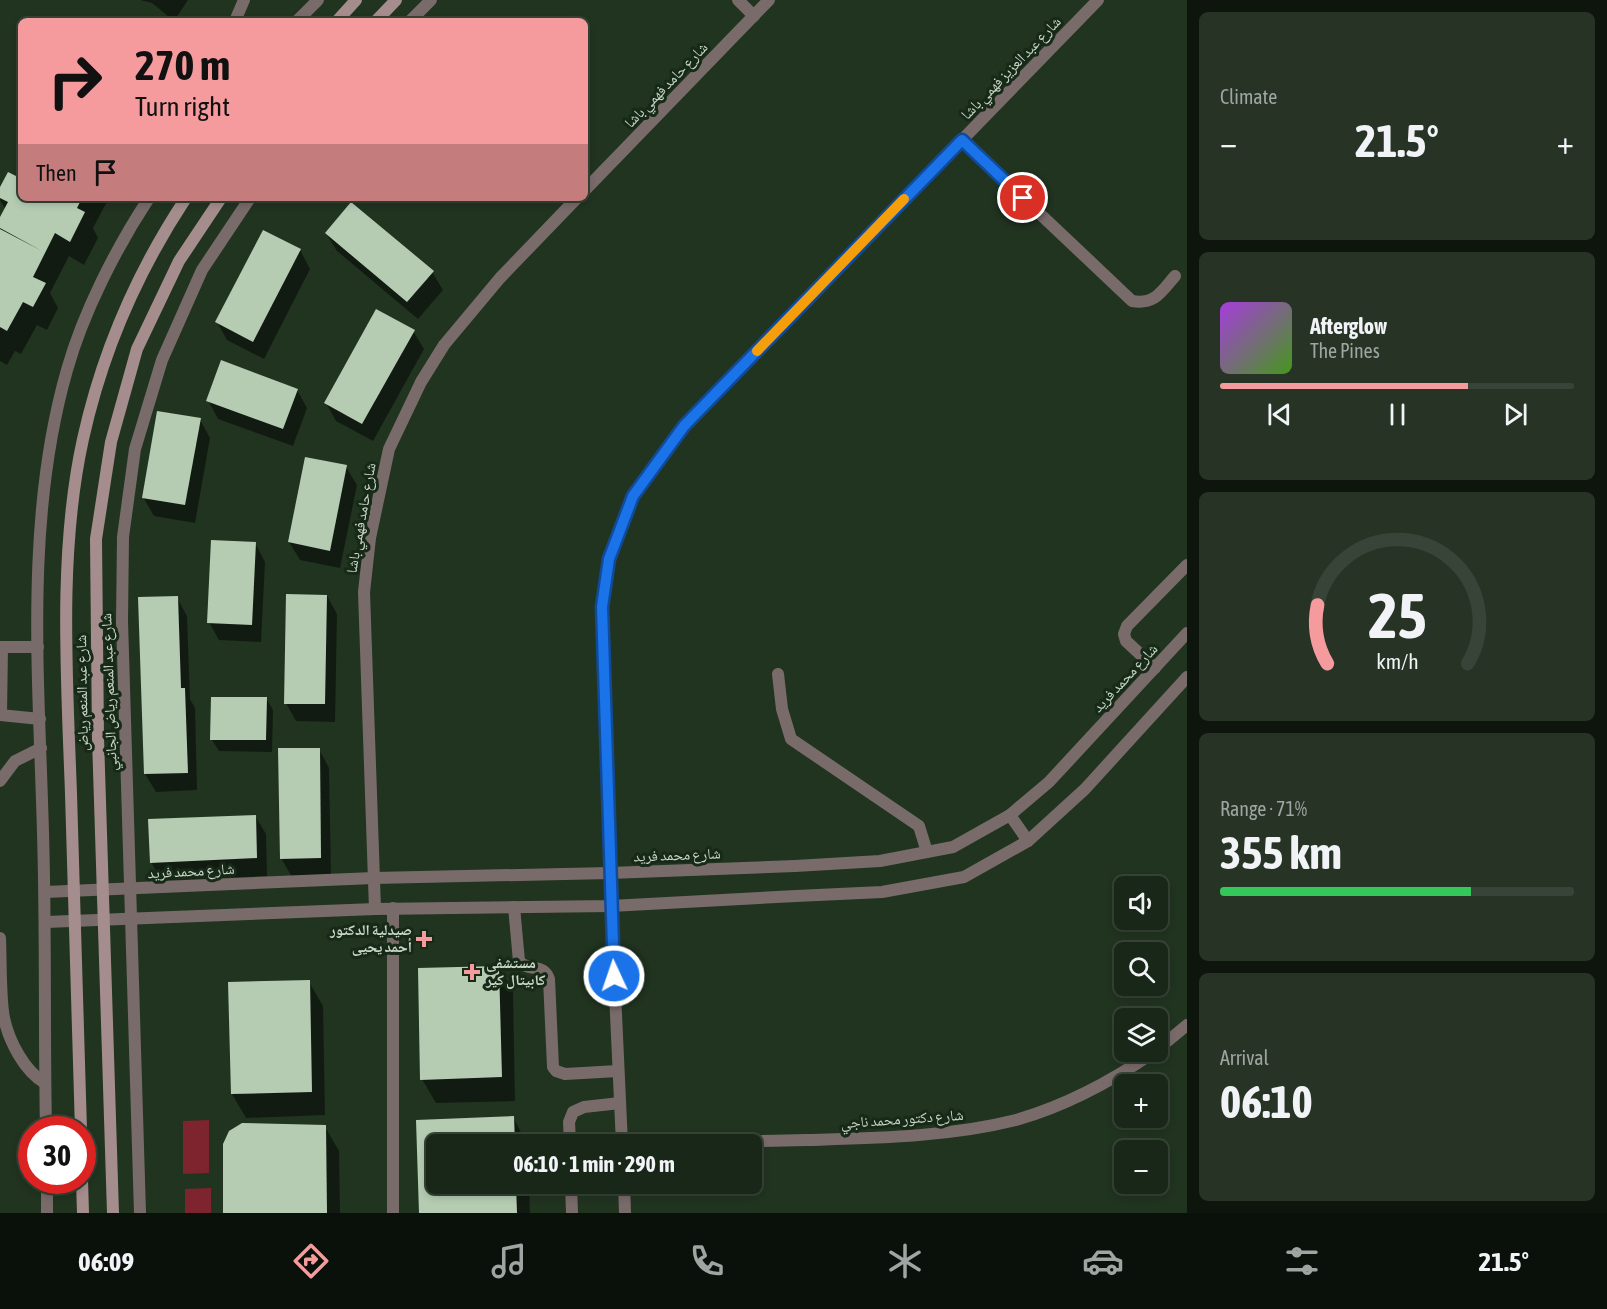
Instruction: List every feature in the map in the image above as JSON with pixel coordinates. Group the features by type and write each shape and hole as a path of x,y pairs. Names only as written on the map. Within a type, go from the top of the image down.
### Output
{"street":[{"path":"236,18 244,0"},
{"path":"300,18 318,0"},
{"path":"340,18 356,0"},
{"path":"379,18 396,0"},
{"path":"413,18 431,0"},
{"path":"738,0 754,16"},
{"name":"شارع حامد فهمي باشا","path":"588,187 769,0"},
{"name":"شارع عبد العزيز فهمي باشا","path":"622,1134 611,906 602,607 609,559 633,496 684,426 1098,0"},
{"path":"962,140 1132,301 1143,303 1154,299 1175,276"},
{"path":"46,1116 46,922 37,614 42,511 51,442 67,369 94,297 129,227 147,201"},
{"name":"شارع عبد المنعم رياض","path":"81,1116 66,635 73,504 83,440 111,340 134,287 160,237 184,201"},
{"name":"شارع عبد المنعم رياض","path":"113,1213 96,638 96,538 111,442 137,350 179,261 218,201"},
{"name":"شارع عبد المنعم رياض الجانبي","path":"140,1213 122,600 123,537 135,449 162,360 202,270 248,201"},
{"name":"شارع حامد فهمي باشا","path":"375,909 364,592 370,538 389,449 421,382 444,345 500,278 574,201"},
{"path":"1155,668 1126,641 1124,634 1127,626 1187,566"},
{"name":"شارع محمد فريد","path":"45,892 374,878 610,873 880,861 953,847 1010,816 1049,782 1187,633"},
{"path":"38,647 1,647 0,715 40,719"},
{"path":"778,674 782,709 791,739 919,826 927,852"},
{"path":"46,922 375,909 611,906 882,892 964,877 1028,841 1085,789 1187,677"},
{"path":"0,781 15,761 41,748"},
{"path":"1010,816 1028,841"},
{"path":"514,907 519,961 525,967 542,969 549,979 553,1067 556,1071 565,1074 618,1071"},
{"path":"393,909 393,1213"},
{"path":"0,939 4,1017 11,1039 22,1059 36,1078 45,1083"},
{"path":"1168,1040 1187,1025"},
{"name":"شارع دكتور محمد ناجي","path":"762,1141 959,1132 1017,1119 1073,1099 1139,1062"},
{"path":"570,1134 569,1122 573,1112 584,1107 620,1103"},
{"path":"47,1194 47,1213"},
{"path":"83,1194 84,1213"},
{"path":"571,1194 572,1213"},
{"path":"624,1194 625,1213"}],"shaded area":[{"path":"209,1120 209,1173 183,1174 183,1121"},
{"path":"211,1188 211,1213 185,1213 185,1189"}],"building":[{"path":"8,172 18,177 18,201 80,201 77,208 85,212 70,242 55,233 33,277 46,283 33,307 23,302 7,331 0,327 0,229 42,251 0,228 0,217 8,202 0,198 0,187"},
{"path":"351,202 434,271 407,302 325,233"},
{"path":"263,230 301,249 253,342 215,322"},
{"path":"376,309 415,330 362,424 324,403"},
{"path":"221,360 298,389 283,429 206,401"},
{"path":"157,411 201,418 185,505 142,498"},
{"path":"305,457 347,465 330,551 288,542"},
{"path":"211,540 256,542 252,625 207,623"},
{"path":"286,594 327,595 325,704 284,704"},
{"path":"178,596 181,688 185,688 188,773 144,774 138,597"},
{"path":"211,697 267,697 266,740 210,740"},
{"path":"278,748 320,748 321,858 280,859"},
{"path":"256,815 257,858 150,863 148,819"},
{"path":"499,966 502,1077 420,1080 418,968"},
{"path":"310,980 312,1092 231,1094 228,982"},
{"path":"514,1116 515,1134 426,1134 426,1194 516,1194 517,1213 419,1213 416,1120"},
{"path":"242,1123 326,1125 327,1213 223,1213 223,1144 229,1131"}],"slow traffic":[{"path":"757,351 904,199"}],"place":[{"name":"صيدلية الدكتور أحمد يحيى","path":"424,939"},
{"name":"مستشفى كابيتال كير","path":"472,972"}],"route":[{"path":"614,976 602,607 609,559 633,496 684,426 962,140 1023,198"}]}
